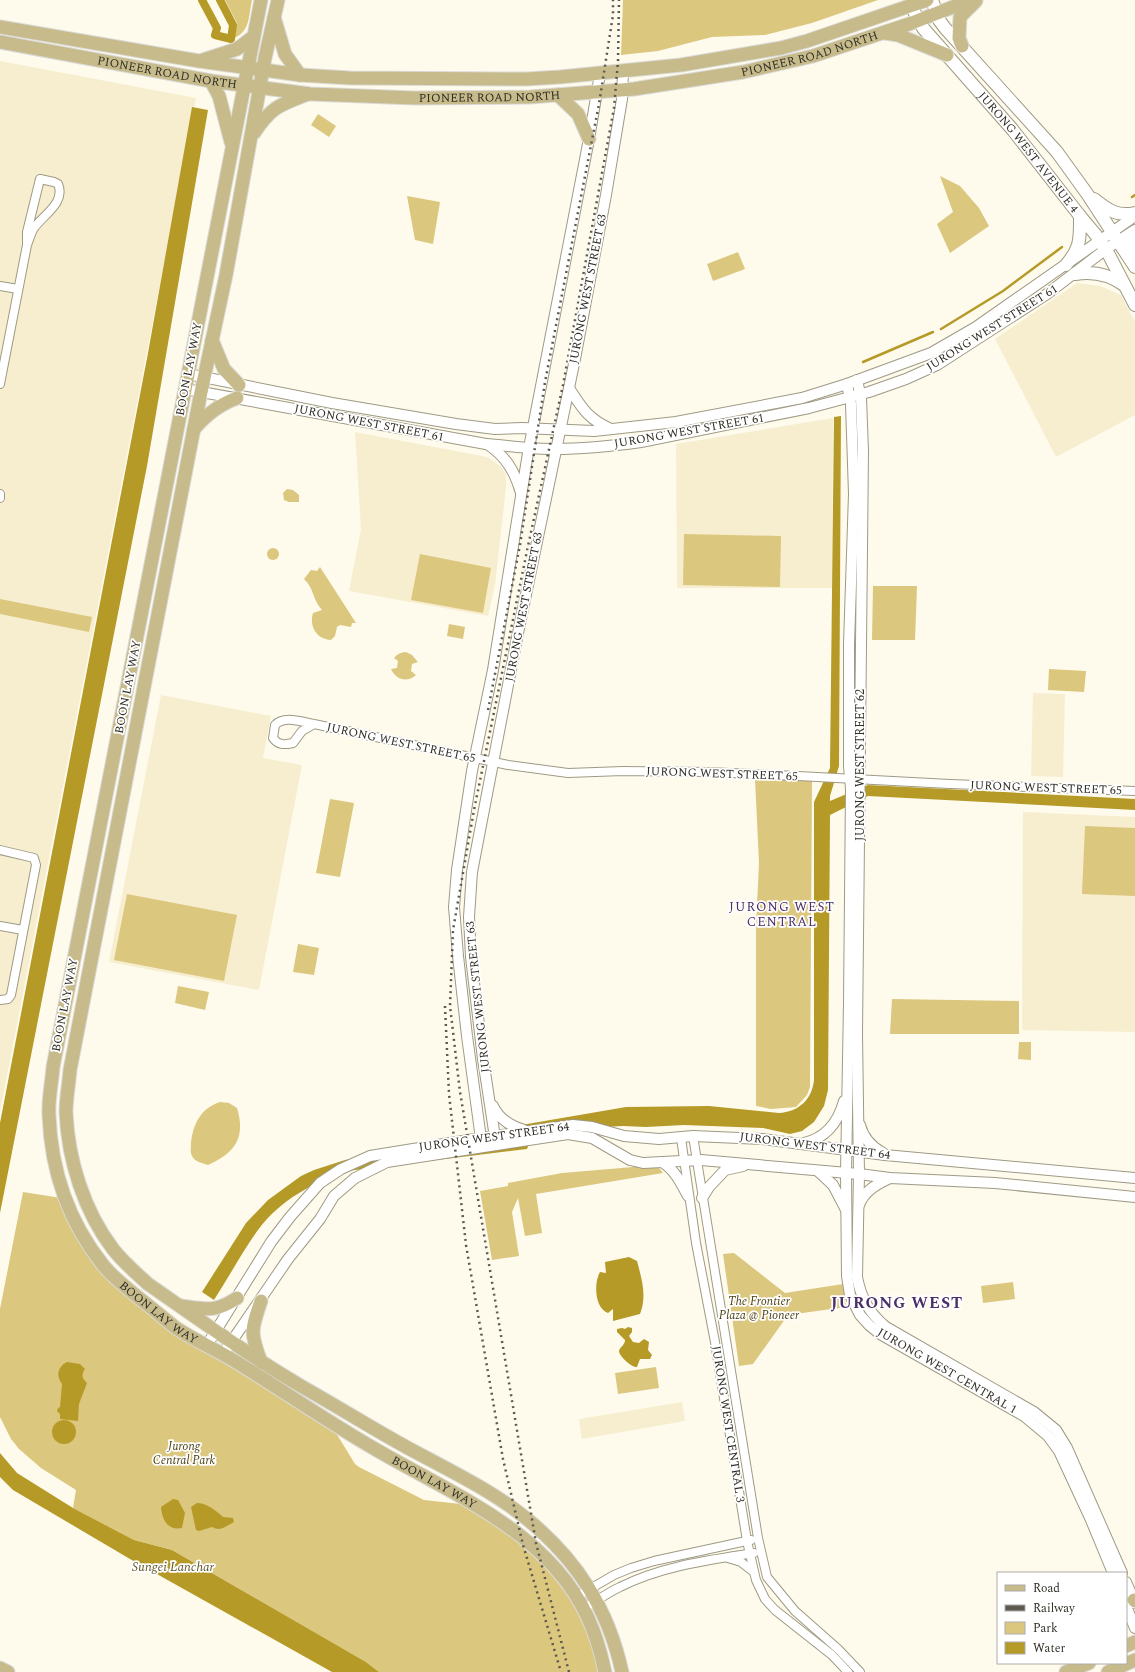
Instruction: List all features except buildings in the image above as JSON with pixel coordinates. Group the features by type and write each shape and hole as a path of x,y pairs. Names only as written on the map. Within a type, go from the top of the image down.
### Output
{"main road":[{"name":"BOON LAY WAY","path":"261,0 53,1067 48,1112 53,1156 60,1186 75,1224 104,1266 176,1328 223,1354 335,1426 453,1492 516,1532 538,1550 558,1572 576,1597 593,1630 605,1672"},
{"name":"BOON LAY WAY","path":"278,0 226,275 201,392 70,1070 66,1111 68,1142 77,1179 91,1214 113,1250 148,1284 262,1362 473,1484 526,1518 548,1537 590,1589 597,1600 607,1622 622,1672"},
{"name":"PIONEER ROAD NORTH","path":"0,27 199,61 300,75 350,78 540,78 600,74 682,65 781,48 807,41 928,0"},
{"name":"JURONG WEST AVENUE 4","path":"932,0 939,20 945,28 1057,152 1088,195 1135,266"},
{"name":"PIONEER ROAD NORTH","path":"0,42 211,81 310,94 433,98 558,95 623,90 743,72 813,56 919,20 971,0"},
{"path":"962,46 959,38 960,17 965,10 978,0"},
{"name":"JURONG WEST AVENUE 4","path":"912,6 923,28 946,56 1012,129 1103,245 1135,305"},
{"path":"274,16 285,54 300,75"},
{"path":"883,32 898,35 946,56"},
{"path":"199,61 237,49 253,37"},
{"path":"211,81 219,96 232,145"},
{"path":"252,136 264,118 276,107 310,94"},
{"path":"558,95 578,114 589,139"},
{"path":"1088,195 1109,211 1121,214 1135,214"},
{"path":"1066,265 1076,253 1080,237 1080,216"},
{"path":"1135,236 1131,244 1130,253 1135,266"},
{"path":"1075,274 1087,272 1109,276 1125,286"},
{"path":"212,339 224,369 239,385"},
{"path":"194,429 203,418 214,409 237,398"},
{"path":"180,1306 213,1309 224,1306 236,1298"},
{"path":"260,1301 252,1335 262,1362"},
{"path":"1116,1671 1135,1660"},
{"path":"1066,1672 1086,1664"},
{"path":"0,1668 8,1672"}],"street":[{"name":"JURONG WEST STREET 63","path":"495,1140 471,957 469,917 472,872 606,195 623,90 623,71"},
{"name":"JURONG WEST STREET 63","path":"482,1142 467,1036 454,907 459,856 475,759 493,670 533,429 598,93 600,74"},
{"path":"0,384 27,245 34,228 57,202 60,193 58,184 54,182 40,178 27,232 27,245"},
{"path":"1115,237 1135,214"},
{"path":"1103,245 1115,237 1135,230"},
{"name":"JURONG WEST STREET 61","path":"188,374 332,403 456,424 495,429 594,431 676,422 802,398 896,366 945,345 976,327 1066,265 1103,245"},
{"name":"JURONG WEST STREET 61","path":"185,389 486,444 530,448 556,448 641,442 809,408 884,388 937,365 1047,294 1075,274 1103,245"},
{"path":"0,286 18,289"},
{"name":"JURONG WEST STREET 62","path":"852,382 855,396 854,494 849,644 855,779 857,1034 860,1151"},
{"path":"569,388 584,412 600,424 614,430"},
{"path":"486,444 495,449 506,460 515,475 522,495"},
{"name":"JURONG WEST STREET 65","path":"314,724 302,731 292,743 282,745 276,742 273,738 275,725 281,720 314,724 475,759 568,773 623,771 708,772 950,784 1135,791"},
{"name":"JURONG WEST STREET 62","path":"847,1150 846,1091 850,904 855,779"},
{"path":"0,850 30,856 36,861 11,995 8,999 0,1000"},
{"path":"0,926 23,930"},
{"path":"798,1144 817,1139 829,1131 842,1108 846,1091"},
{"path":"488,1094 496,1114 514,1127 527,1131"},
{"path":"859,1119 861,1127 874,1149 885,1155"},
{"name":"JURONG WEST STREET 64","path":"495,1140 527,1131 573,1125 592,1127 624,1136 659,1139 693,1136 762,1139 885,1155 1135,1178"},
{"name":"JURONG WEST STREET 64","path":"207,1345 271,1242 290,1217 320,1183 340,1169 370,1156 495,1140 568,1134 592,1138 630,1160 643,1163 697,1160 890,1178 980,1182 1135,1197"},
{"name":"JURONG WEST CENTRAL 3","path":"693,1136 760,1552 767,1577 780,1595 795,1611 838,1649 860,1672"},
{"name":"JURONG WEST CENTRAL 3","path":"681,1138 688,1196 715,1342 749,1554 756,1580 765,1599 775,1610 832,1655 848,1672"},
{"name":"JURONG WEST STREET 64","path":"223,1354 288,1259 320,1219 334,1196 354,1178 387,1162 482,1142"},
{"name":"JURONG WEST CENTRAL 1","path":"847,1150 847,1276 850,1295 860,1315 880,1334 1024,1416 1048,1436 1062,1458 1094,1526 1113,1572"},
{"name":"JURONG WEST CENTRAL 1","path":"860,1151 857,1277 860,1293 867,1308 875,1318 886,1327 1034,1412 1056,1430 1067,1448 1122,1572"},
{"path":"662,1162 676,1175 688,1196"},
{"path":"702,1198 709,1187 725,1170 752,1164"},
{"path":"818,1171 833,1185 847,1212"},
{"path":"858,1210 862,1199 866,1194 879,1183 890,1178"},
{"path":"576,1597 614,1575 654,1561 758,1538"},
{"path":"583,1609 619,1587 636,1579 694,1563 760,1552"},
{"path":"727,1558 741,1562 754,1572"},
{"path":"1127,1586 1132,1603 1135,1628"}],"shaded area":[{"path":"0,61 196,98 0,1112"},
{"path":"1077,283 1100,286 1121,295 1135,322 1135,415 1056,457 995,339"},
{"path":"833,418 832,588 677,588 676,444"},
{"path":"355,432 482,456 489,458 499,465 506,475 506,488 495,585 488,616 349,591 361,529"},
{"path":"1033,693 1065,694 1063,777 1031,776"},
{"path":"161,695 271,716 263,758 302,765 259,990 109,962"},
{"path":"1023,812 1135,817 1135,1032 1022,1030"},
{"path":"682,1402 685,1421 582,1439 579,1419"}],"green space":[{"path":"225,0 252,0 246,28 238,36 232,39 237,23"},
{"path":"623,0 878,0 812,23 765,35 712,37 658,51 621,55"},
{"path":"318,114 336,126 329,137 311,125"},
{"path":"940,176 960,186 979,208 989,226 950,253 937,224 953,212"},
{"path":"407,196 440,202 433,244 415,240"},
{"path":"738,252 745,269 713,281 707,264"},
{"path":"287,489 293,490 299,495 299,502 289,502 284,500 283,493"},
{"path":"684,534 781,536 780,587 683,585"},
{"path":"271,548 275,548 279,554 275,560 271,560 267,556 267,552"},
{"path":"420,554 491,568 483,613 411,600"},
{"path":"320,567 356,623 352,623 351,627 340,625 337,627 335,636 331,640 321,637 313,627 313,613 322,610 316,602 310,586 304,579 311,570 317,571"},
{"path":"873,586 917,586 915,640 872,640"},
{"path":"0,599 92,617 89,632 0,614"},
{"path":"449,624 465,627 463,639 447,636"},
{"path":"406,652 412,655 418,662 412,664 411,671 416,675 405,680 396,676 391,669 397,668 398,661 394,658 398,654"},
{"path":"1049,669 1086,671 1084,692 1048,690"},
{"path":"755,779 812,781 810,1087 807,1095 796,1107 771,1109 756,1106 756,926 759,863"},
{"path":"330,799 354,803 340,877 316,873"},
{"path":"1085,826 1135,828 1135,896 1082,894"},
{"path":"127,894 237,915 224,981 114,960"},
{"path":"298,944 319,948 314,975 293,972"},
{"path":"178,986 209,992 205,1010 175,1003"},
{"path":"892,999 1019,1001 1019,1034 890,1034"},
{"path":"1019,1042 1031,1042 1031,1060 1018,1059"},
{"path":"220,1102 229,1103 237,1108 240,1128 239,1136 231,1150 208,1165 193,1158 191,1153 192,1136 196,1123 203,1113 208,1108"},
{"path":"657,1165 663,1173 536,1194 542,1233 525,1236 518,1198 512,1212 519,1256 492,1260 480,1191 508,1186 508,1183 562,1173"},
{"name":"Jurong Central Park","path":"23,1192 61,1198 72,1228 172,1330 333,1428 355,1464 359,1467 424,1500 470,1505 515,1533 572,1592 603,1672 379,1672 366,1662 172,1550 134,1540 73,1508 76,1490 41,1468 19,1449 11,1439 0,1417 0,1309"},
{"name":"The Frontier Plaza @ Pioneer","path":"734,1253 785,1293 843,1284 846,1307 788,1315 753,1364 739,1366 723,1254"},
{"path":"1013,1282 1015,1299 983,1303 981,1286"},
{"path":"656,1367 659,1388 618,1394 615,1373"}],"water":[{"path":"192,107 208,110 147,466 0,1213 0,1123 148,353"},
{"path":"841,416 839,766 830,796 830,801 868,785 1135,799 1135,810 868,796 830,815 828,1090 824,1106 814,1122 802,1131 790,1134 763,1128 684,1125 603,1127 530,1141 527,1149 347,1171 335,1175 298,1193 287,1201 267,1219 252,1238 214,1300 202,1292 246,1223 268,1200 301,1176 345,1160 444,1142 527,1124 626,1107 709,1106 779,1113 798,1107 807,1099 813,1087 814,1080 814,802 830,768 834,417"},
{"path":"629,1257 637,1261 639,1268 643,1288 642,1307 640,1314 613,1321 613,1309 608,1313 603,1310 596,1294 598,1276 600,1272 606,1273 605,1262"},
{"path":"628,1327 632,1328 632,1332 629,1336 633,1342 639,1343 644,1339 649,1342 648,1350 652,1355 650,1359 640,1359 637,1367 632,1366 626,1361 621,1356 619,1351 625,1340 617,1332 617,1329 625,1329"},
{"path":"67,1362 80,1364 85,1369 83,1376 87,1383 79,1404 78,1421 60,1419 60,1414 57,1411 60,1407 62,1384 58,1372 61,1366"},
{"path":"64,1420 69,1421 75,1427 75,1437 69,1443 64,1444 59,1443 53,1437 52,1432 53,1427 59,1421"},
{"name":"Sungei Lanchar","path":"0,1453 17,1473 73,1508 134,1540 172,1550 366,1662 379,1672 332,1672 130,1559 13,1490 0,1477"},
{"path":"173,1499 178,1500 185,1513 182,1528 173,1528 164,1520 161,1507"},
{"path":"197,1503 208,1506 223,1517 233,1518 234,1522 221,1529 212,1527 199,1531 196,1530 191,1507"}],"waterway":[{"path":"202,0 217,28 215,35 231,39 233,25 220,0"},
{"path":"941,329 1003,291 1062,247"},
{"path":"863,362 933,332"}],"railway":[{"path":"488,710 520,545 545,382 599,104 613,15 613,0"},
{"path":"569,1672 536,1543 460,1092 450,1006 453,930 474,810 528,546 563,385 614,108 618,61 619,0"},
{"path":"445,1006 449,1094 466,1245 503,1459 523,1545 561,1672"}],"district":[{"name":"JURONG WEST CENTRAL","path":"782,914"},
{"name":"JURONG WEST","path":"897,1303"}]}
